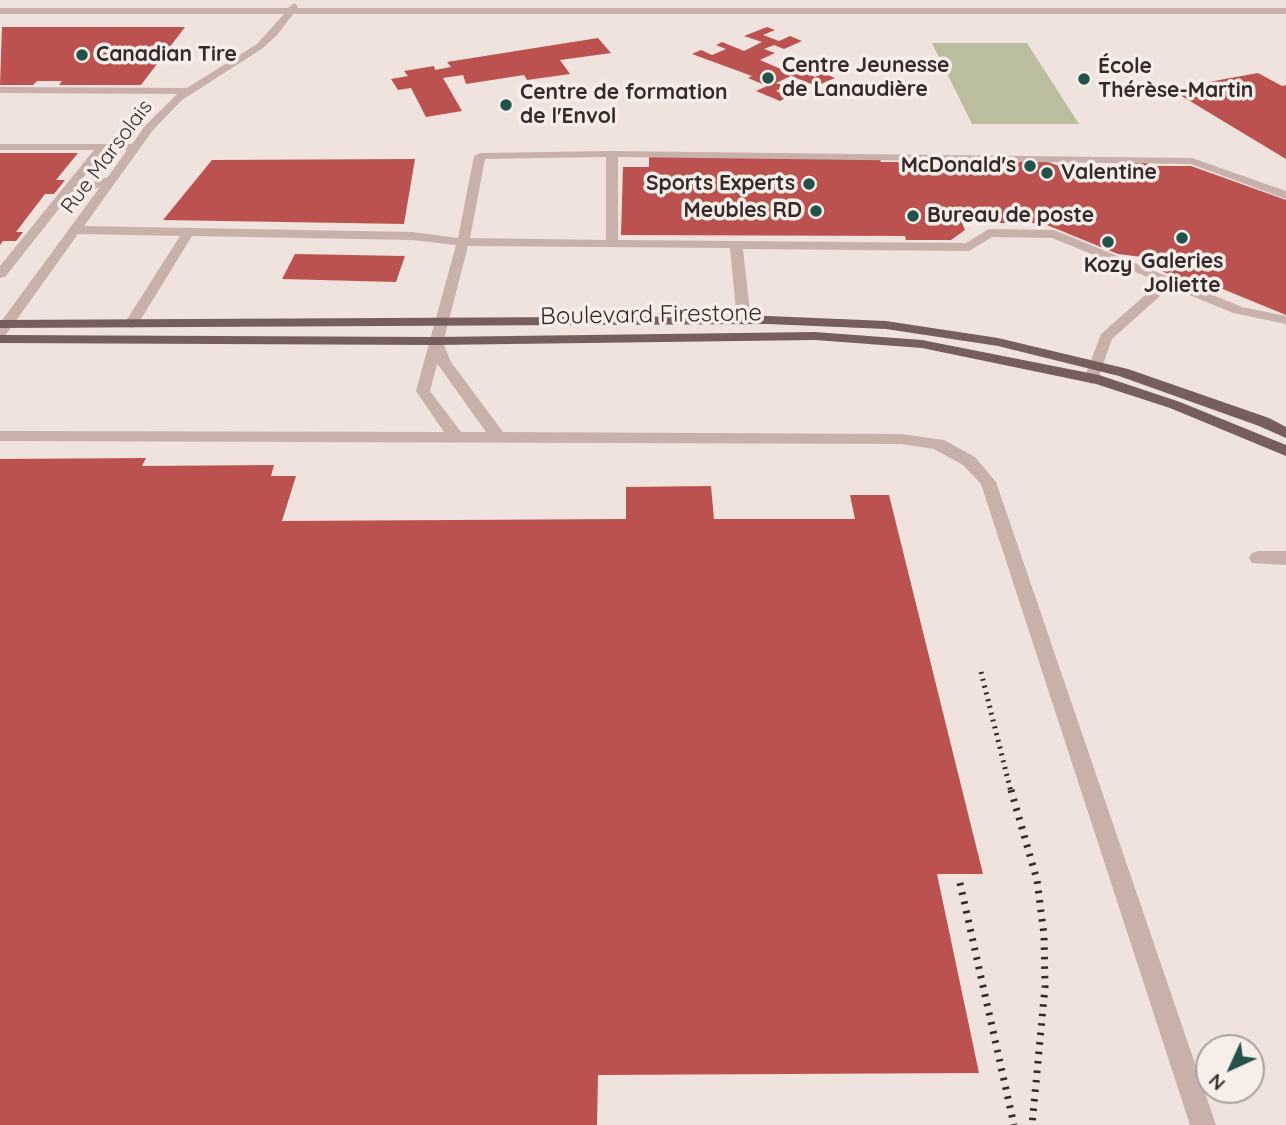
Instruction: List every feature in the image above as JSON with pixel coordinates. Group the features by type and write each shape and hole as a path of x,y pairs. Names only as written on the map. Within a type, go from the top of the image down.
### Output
{"main road":[{"name":"Boulevard Firestone","path":"2,327 744,321 829,321 908,327 998,342 1093,372 1192,396 1286,433"},
{"name":"Boulevard Firestone","path":"0,339 435,341 816,336 922,344 1093,372 1286,451"}],"street":[{"name":"Rue Marsolais","path":"2,327 10,284 75,230 149,128 178,98 260,46 275,32 298,0"},
{"path":"408,12 415,0"},
{"path":"814,0 818,11"},
{"path":"1160,0 1171,11"},
{"path":"0,11 1285,11 1279,0"},
{"path":"0,90 189,91"},
{"path":"0,147 135,147"},
{"path":"10,284 62,197 102,147"},
{"path":"456,437 423,391 463,242 480,156 612,154 1002,157 1192,162 1286,195"},
{"path":"611,244 612,154"},
{"path":"62,197 112,179"},
{"path":"75,230 412,236 463,242 968,247 989,233 1054,234 1238,310 1286,320"},
{"path":"131,324 188,232"},
{"path":"736,245 744,321"},
{"path":"1093,372 1107,337 1169,281"},
{"path":"435,341 444,363 498,437"},
{"path":"0,436 901,439 938,444 969,461 988,482 1203,1125"},
{"path":"1258,558 1286,558"}],"green space":[{"path":"932,43 1027,43 1079,124 972,124"}],"building":[{"name":"Canadian Tire","path":"2,27 185,27 141,85 59,85 62,81 37,81 33,85 0,85"},
{"path":"767,27 775,30 763,35 779,41 790,36 802,41 784,49 774,45 764,49 775,53 760,60 783,70 799,63 809,67 800,71 815,77 823,73 835,78 816,86 791,76 776,83 785,86 776,91 789,96 780,101 756,91 767,86 748,78 752,76 692,54 701,50 712,55 726,49 716,45 722,42 744,51 762,42 744,36"},
{"path":"598,38 611,53 560,60 570,74 527,80 524,75 466,84 463,75 443,78 462,111 426,117 411,88 398,90 391,79 408,76 404,71 434,66 435,70 451,67 447,62"},
{"path":"1258,73 1282,86 1286,85 1286,159 1170,89"},
{"path":"0,153 78,153 56,180 65,180 54,194 45,194 16,232 23,232 16,241 3,241 0,245"},
{"name":"Galeries Joliette","path":"649,157 879,157 881,162 1048,162 1099,181 1102,179 1092,175 1100,169 1111,172 1125,162 1147,162 1150,166 1191,166 1286,200 1286,315 1196,278 1190,283 1152,267 1158,262 1150,258 1118,254 1042,223 962,223 965,230 951,240 906,240 905,236 621,235 623,167 649,167"},
{"path":"415,159 404,224 163,220 212,160"},
{"path":"295,254 405,256 396,282 282,279"},
{"path":"146,458 142,466 274,465 271,476 296,476 282,521 626,519 626,487 711,486 714,519 855,519 850,495 889,495 983,874 937,874 979,1073 598,1075 597,1125 0,1125 0,459"}],"railway":[{"path":"981,672 1011,792"},
{"path":"1011,790 1037,880 1044,935 1045,987 1032,1125"},
{"path":"960,883 1014,1125"}],"place":[{"name":"Canadian Tire","path":"82,55"},
{"name":"Centre Jeunesse de Lanaudière","path":"768,78"},
{"name":"École Thérèse-Martin","path":"1084,79"},
{"name":"Centre de formation de l'Envol","path":"506,105"},
{"name":"McDonald's","path":"1030,166"},
{"name":"Valentine","path":"1047,173"},
{"name":"Sports Experts","path":"809,184"},
{"name":"Meubles RD","path":"816,211"},
{"name":"Bureau de poste","path":"913,216"},
{"name":"Galeries Joliette","path":"1182,238"},
{"name":"Kozy","path":"1108,242"}]}
